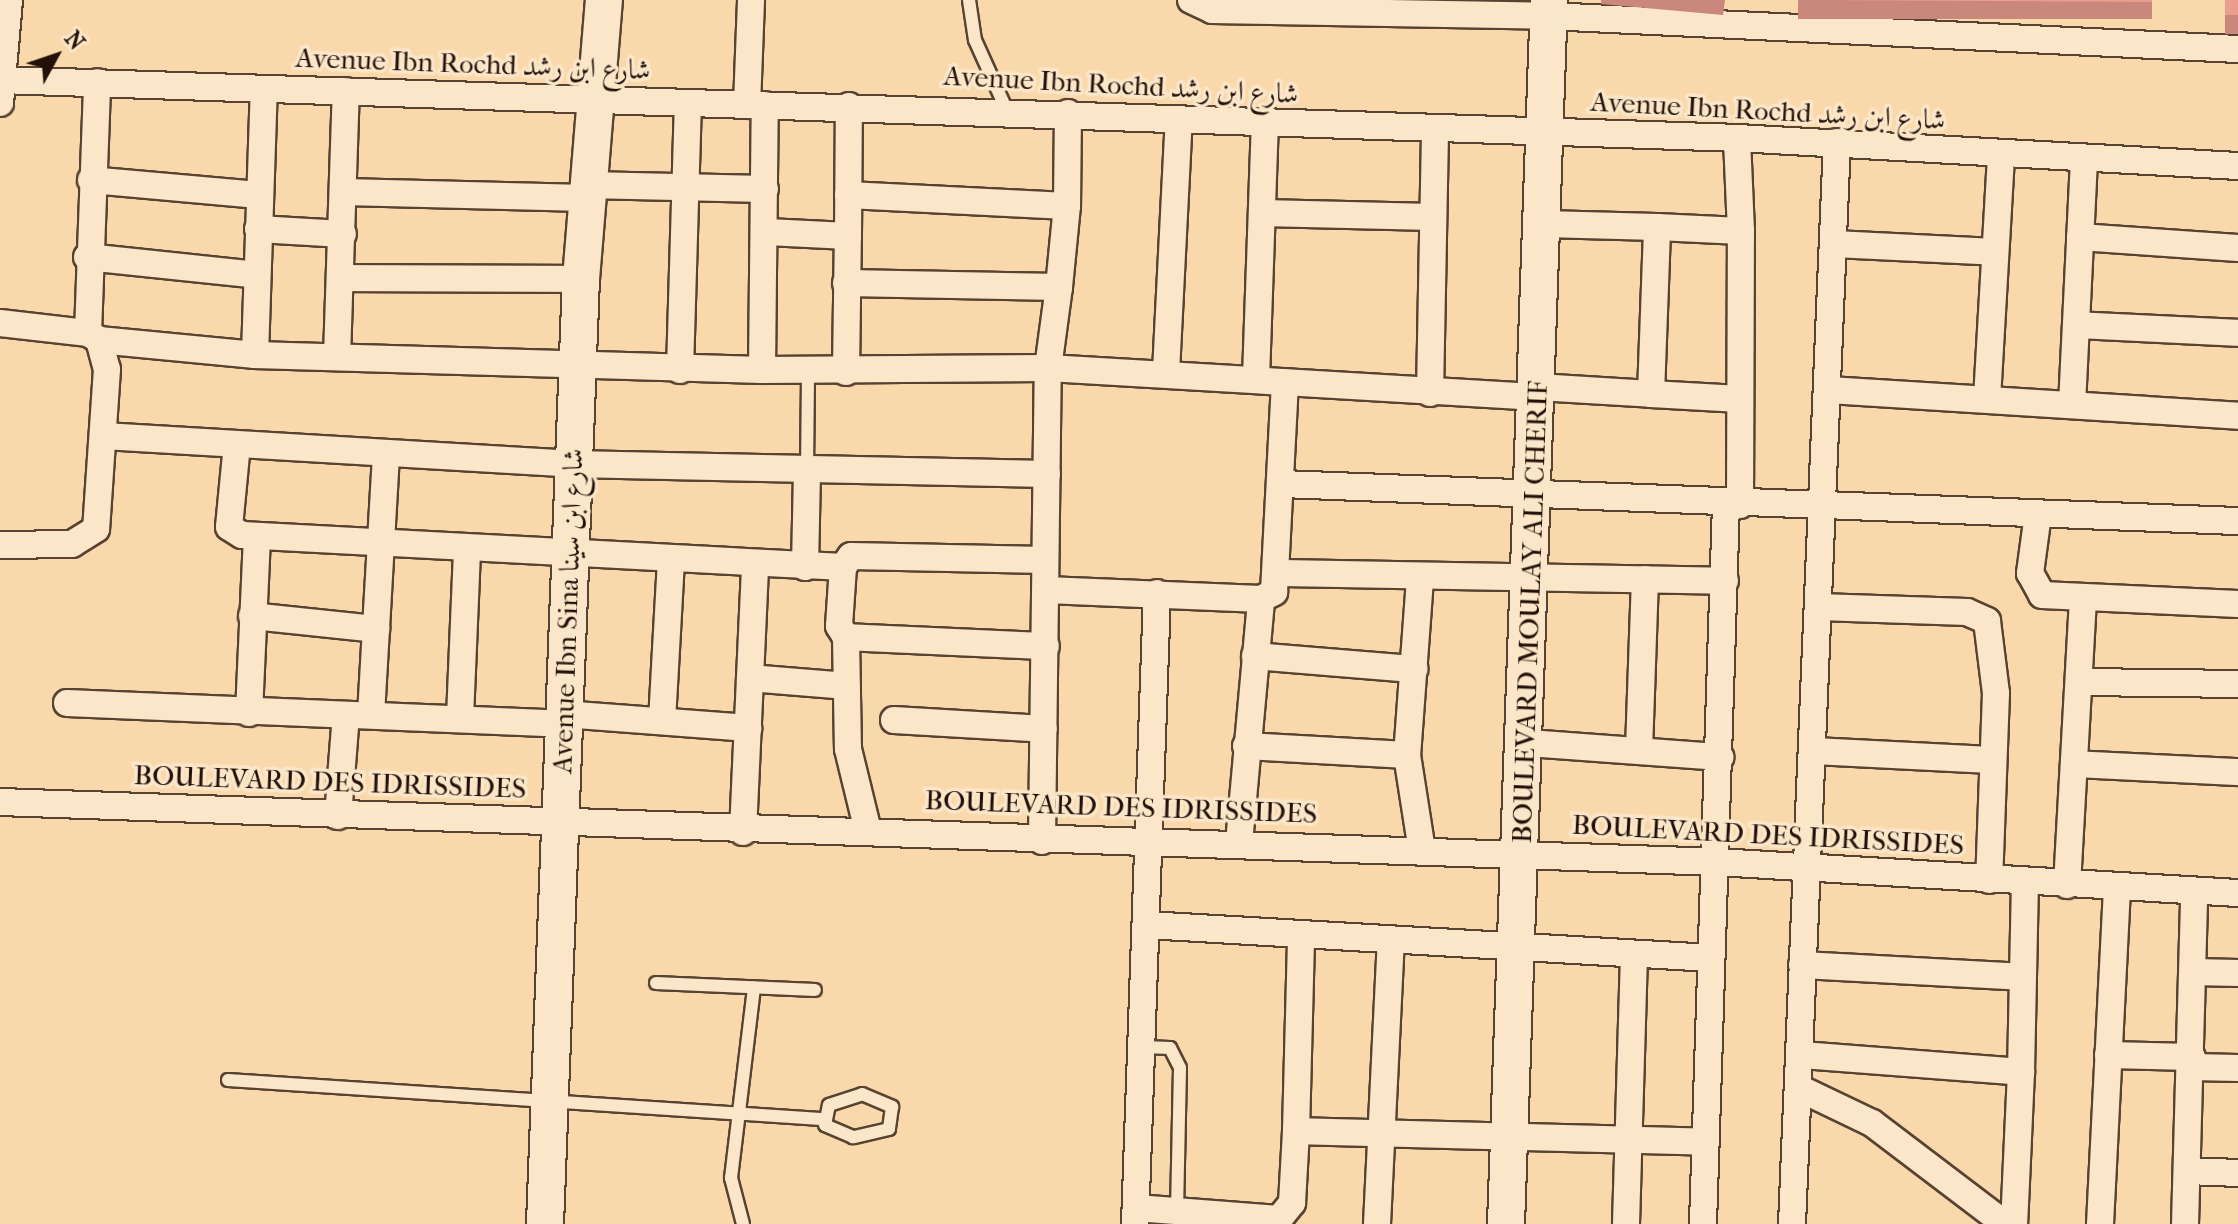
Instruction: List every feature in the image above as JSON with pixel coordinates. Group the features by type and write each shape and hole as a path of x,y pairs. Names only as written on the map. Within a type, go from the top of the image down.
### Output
{"street":[{"path":"0,103 9,0"},
{"name":"Avenue Ibn Sina شارع ابن سينا","path":"545,1224 581,279 592,99 604,0"},
{"path":"751,0 767,232 762,370"},
{"path":"1191,0 1212,10 1548,8 2238,49"},
{"name":"BOULEVARD MOULAY ALI CHERIF","path":"1506,1224 1515,950 1528,743 1548,8"},
{"name":"Avenue Ibn Rochd شارع ابن رشد","path":"0,80 688,104 1068,113 1265,124 1737,138 1837,142 2001,158 2238,166"},
{"path":"0,545 86,540 102,515 107,369 94,336 87,257 97,82"},
{"path":"255,355 264,89"},
{"path":"337,357 346,91"},
{"path":"680,370 681,186 688,104"},
{"path":"846,372 849,106"},
{"path":"1042,841 1048,368 1067,206 1068,113"},
{"path":"1166,372 1179,119"},
{"path":"1256,378 1265,124"},
{"path":"1430,393 1435,130"},
{"path":"1703,1224 1725,581 1740,399 1741,231 1737,138"},
{"path":"1792,1224 1803,1090 1802,965 1810,867 1837,142"},
{"path":"1987,399 2001,158"},
{"path":"2072,405 2084,161"},
{"path":"91,180 259,195"},
{"path":"344,192 586,192 681,186 765,189"},
{"path":"848,195 1067,206"},
{"path":"1262,213 1433,217"},
{"path":"1544,224 1741,231"},
{"path":"1651,394 1657,227"},
{"path":"258,229 343,234"},
{"path":"767,232 848,236"},
{"path":"2080,237 2238,248"},
{"path":"1834,244 1995,252"},
{"path":"87,257 257,275"},
{"path":"342,278 581,279"},
{"path":"846,283 1059,287"},
{"path":"0,323 255,355 680,370 846,372 1048,368 1166,372 1430,393 1651,394 1740,399"},
{"path":"2076,325 2238,333"},
{"path":"1046,590 1261,599 1274,592 1280,573 1285,382"},
{"path":"1829,390 2238,416"},
{"path":"104,436 573,464 1047,474"},
{"path":"237,444 229,527 257,536 805,567 843,567 856,555 1045,560"},
{"path":"338,816 376,629 378,544 386,454"},
{"path":"805,567 807,471"},
{"path":"1282,484 1535,498 1823,505 2238,521"},
{"path":"2038,514 2031,583 2042,595 2238,604"},
{"path":"249,713 257,536"},
{"path":"460,718 467,548"},
{"path":"662,721 671,558"},
{"path":"743,832 755,563"},
{"path":"843,567 839,626 846,637 848,749 868,831"},
{"path":"1280,573 1420,579 1725,581"},
{"path":"1420,579 1407,755 1422,851"},
{"path":"1639,750 1645,579"},
{"path":"1157,593 1136,1216 1177,1212 1286,1220 1292,1203 1296,1131 1301,936"},
{"path":"1239,843 1261,599"},
{"path":"2067,885 2083,599"},
{"path":"1819,607 1967,612 1987,621 1996,668 1989,880"},
{"path":"252,616 376,629"},
{"path":"846,637 1046,646"},
{"path":"1255,656 1414,669"},
{"path":"750,678 847,686"},
{"path":"2079,682 2238,684"},
{"path":"67,703 249,713 662,721 748,728"},
{"path":"894,720 1044,729"},
{"path":"1528,743 1720,757"},
{"path":"1246,746 1407,755"},
{"path":"1814,751 1991,760"},
{"path":"2074,764 2238,772"},
{"name":"BOULEVARD DES IDRISSIDES","path":"0,802 743,832 868,831 1042,841 1239,843 1522,854 1810,867 2117,889 2238,893"},
{"path":"2014,1224 2025,882"},
{"path":"2100,1224 2117,889"},
{"path":"2185,1224 2192,1062 2194,892"},
{"path":"1147,925 1515,950 1711,958"},
{"path":"1377,1224 1391,942"},
{"path":"1626,1224 1634,955"},
{"path":"1802,965 2021,977"},
{"path":"2193,972 2238,973"},
{"path":"1802,1055 2021,1072"},
{"path":"2108,1055 2238,1068"},
{"path":"1803,1090 1872,1123 2005,1224"},
{"path":"1296,1131 1381,1137 1509,1133 1705,1142"},
{"path":"2187,1171 2238,1173"}],"lane":[{"path":"969,0 975,40 1007,111"},
{"path":"807,471 808,371"},
{"path":"656,983 815,990"},
{"path":"741,1223 731,1195 754,987"},
{"path":"1143,1047 1170,1048 1180,1068 1177,1212"},
{"path":"228,1080 549,1104 821,1119 853,1137 881,1133 893,1118 885,1098 862,1094 829,1105 821,1119"}],"building":[{"path":"1817,0 2152,0 2152,2"},
{"path":"2225,0 2238,0 2238,15 2225,15"}]}
